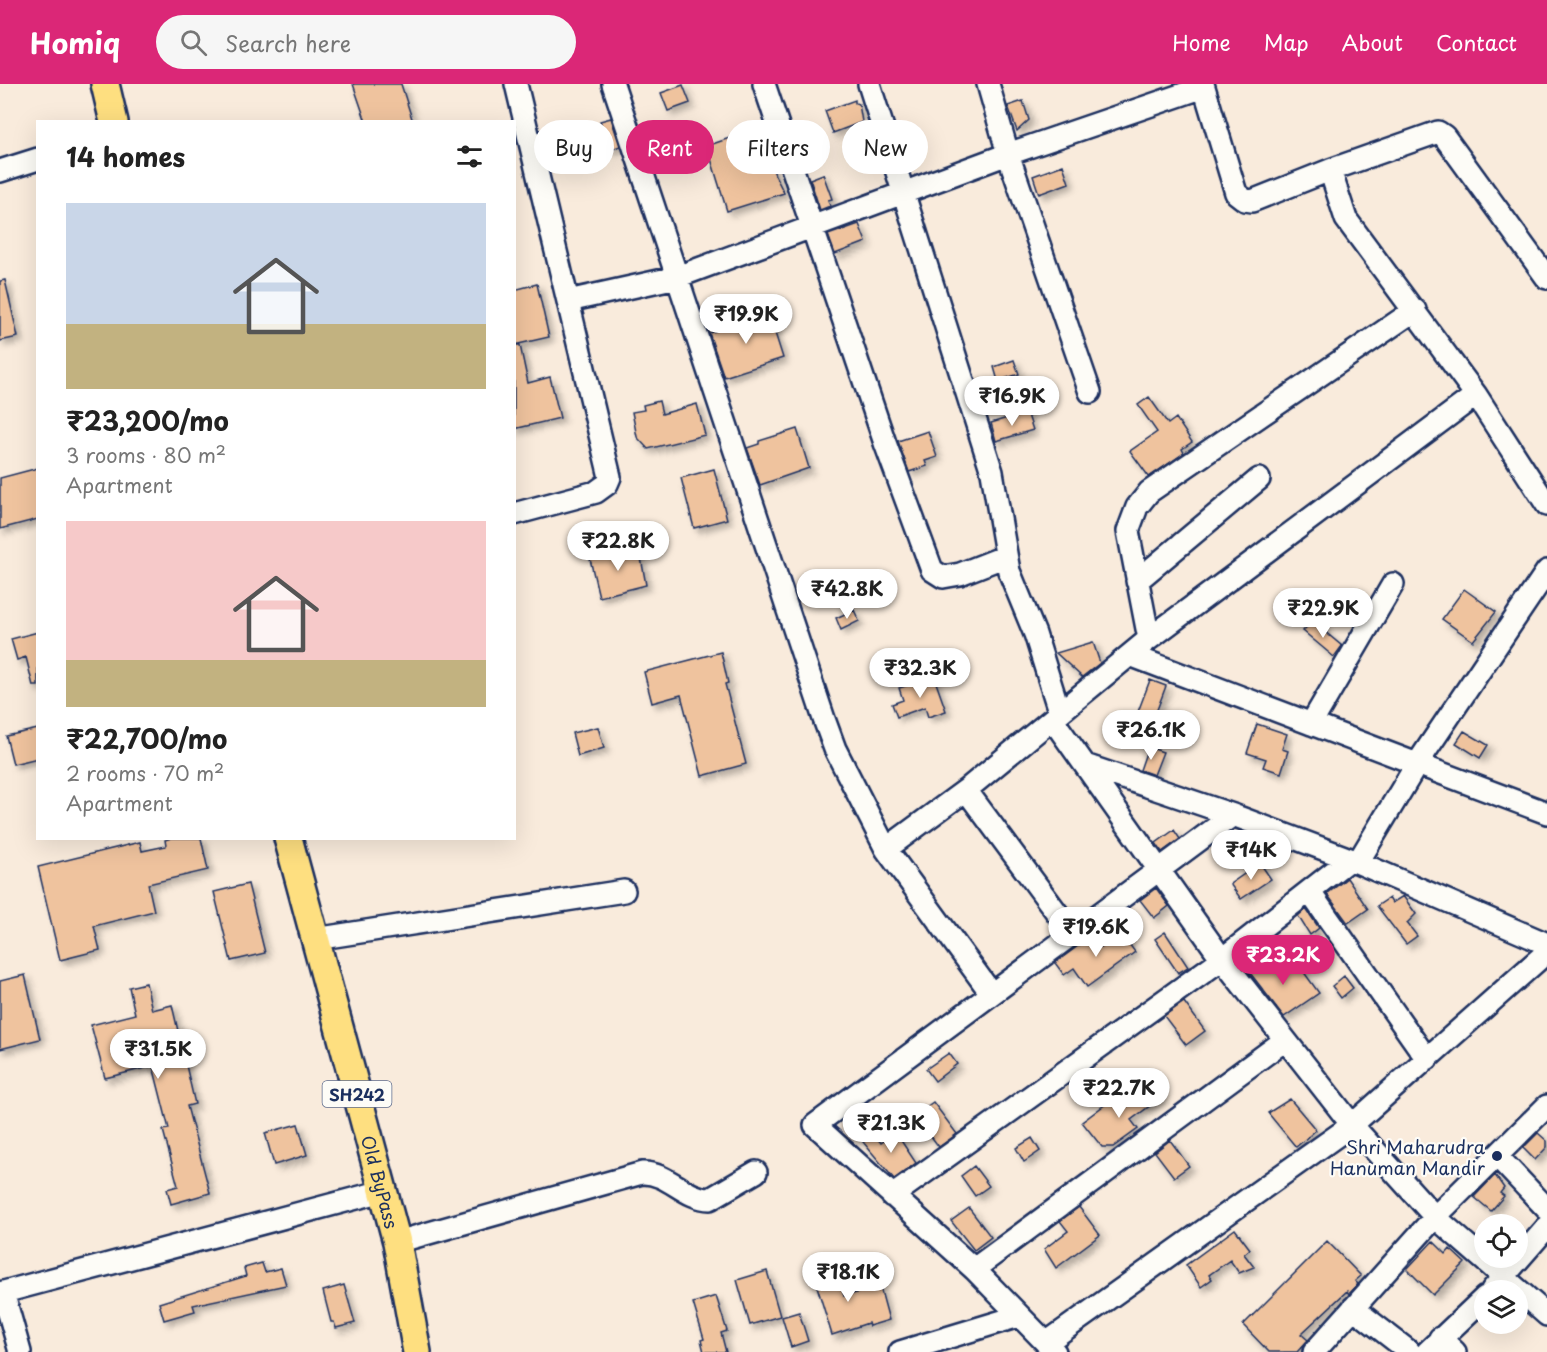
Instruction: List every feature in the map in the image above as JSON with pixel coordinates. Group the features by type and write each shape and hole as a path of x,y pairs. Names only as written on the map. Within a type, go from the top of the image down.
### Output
{"main road":[{"path":"105,84 114,120"},
{"name":"Old ByPass","path":"289,840 397,1242 417,1352"}],"street":[{"path":"516,84 610,477 607,484 596,492 516,513"},
{"path":"612,84 832,739 886,849 991,993"},
{"path":"764,84 885,443 932,570 943,577 960,574 1006,556"},
{"path":"869,84 992,472 1006,556 1035,634 1056,716 1085,765 1158,870 1222,959 1285,1040 1387,1166 1495,1280"},
{"path":"988,84 1008,154 1090,392"},
{"path":"568,301 677,277 1008,154 1204,85 1236,193 1240,198 1252,201 1434,131 1441,133 1547,278"},
{"path":"0,171 36,160"},
{"path":"1330,170 1346,219 1476,395 1547,505"},
{"path":"1149,639 1128,531 1137,507 1149,492 1415,310"},
{"path":"886,849 966,790 1149,639 1476,395"},
{"path":"1137,581 1259,479"},
{"path":"892,1196 1222,959 1310,891 1354,861 1547,571"},
{"path":"1311,724 1393,584"},
{"path":"1130,655 1547,813"},
{"path":"1085,765 1233,815 1354,861 1547,944"},
{"path":"966,790 1072,933"},
{"path":"1233,815 815,1125 974,1269 1050,1348 1352,1125 1547,952"},
{"path":"315,939 624,891"},
{"path":"1310,891 1427,1059"},
{"path":"974,1269 1285,1040"},
{"path":"1314,1352 1435,1217 1547,1106"},
{"path":"1497,1156 1547,1209"},
{"path":"397,1242 642,1173 661,1177 697,1197 710,1199 756,1172"},
{"path":"20,1352 2,1292 383,1191"},
{"path":"1502,1280 1547,1227"},
{"path":"1528,1303 1547,1315"},
{"path":"1353,1308 1410,1352"},
{"path":"1441,1347 1474,1310"},
{"path":"900,1352 1019,1316"}],"building":[{"path":"353,84 401,84 412,120 365,120"},
{"path":"683,85 690,103 668,111 661,93"},
{"path":"855,100 855,103 859,104 862,120 842,120 842,130 833,133 825,111"},
{"path":"1023,101 1029,120 1017,131 1008,106"},
{"path":"614,127 620,146 614,148"},
{"path":"726,139 726,174 775,174 784,193 727,211 714,169 714,144"},
{"path":"1063,165 1069,183 1039,194 1033,176"},
{"path":"823,174 832,199 828,200 830,206 820,210 810,179"},
{"path":"859,224 866,242 835,254 828,235"},
{"path":"5,280 18,337 0,341 0,281"},
{"path":"537,284 549,337 516,345 516,289"},
{"path":"769,314 783,358 724,377 709,333"},
{"path":"516,345 520,345 528,383 550,377 560,418 516,429"},
{"path":"1014,360 1019,374 998,381 994,367"},
{"path":"1149,397 1168,424 1176,418 1192,442 1182,449 1184,453 1149,477 1130,451 1157,432 1138,405"},
{"path":"659,401 662,414 697,404 705,435 648,449 637,437 632,412 644,410 643,405"},
{"path":"1027,412 1033,430 996,441 991,423"},
{"path":"797,429 809,468 760,485 747,448 759,444 759,441"},
{"path":"928,431 937,457 925,461 927,466 909,472 898,441"},
{"path":"36,469 36,520 0,529 0,478"},
{"path":"714,469 727,519 694,528 681,478"},
{"path":"639,547 646,585 599,597 590,559"},
{"path":"1464,589 1496,612 1473,641 1442,619"},
{"path":"854,610 859,621 841,630 836,618"},
{"path":"1312,621 1342,646 1334,657 1303,631"},
{"path":"36,633 36,686 33,686 26,657 17,660 11,639"},
{"path":"1093,642 1100,663 1082,677 1056,653"},
{"path":"721,652 728,683 725,684 746,764 702,776 681,695 652,703 644,672"},
{"path":"934,677 946,711 928,717 925,707 897,717 892,704 903,700 899,688"},
{"path":"1150,680 1166,686 1152,723 1136,717"},
{"path":"1257,724 1287,734 1282,749 1288,751 1281,773 1263,767 1266,759 1247,753"},
{"path":"598,727 604,748 578,756 572,733"},
{"path":"36,729 36,758 13,764 6,736"},
{"path":"1464,731 1488,745 1480,758 1456,743"},
{"path":"1148,747 1163,752 1154,775 1140,770"},
{"path":"1174,830 1180,839 1162,852 1156,843"},
{"path":"165,840 201,840 208,870 148,884 154,911 94,926 100,950 60,960 38,867 140,842 142,851 166,846"},
{"path":"1260,863 1271,879 1241,899 1230,884"},
{"path":"1347,878 1368,909 1348,923 1327,894"},
{"path":"248,884 265,953 231,961 214,892"},
{"path":"1156,888 1169,906 1154,918 1140,900"},
{"path":"1403,896 1416,914 1407,923 1417,936 1406,944 1377,906 1389,898 1392,903"},
{"path":"1306,909 1319,928 1310,935 1298,916"},
{"path":"1165,932 1188,967 1178,973 1155,939"},
{"path":"1121,933 1135,952 1087,987 1074,968 1064,975 1055,963 1093,935 1101,947"},
{"path":"1266,955 1281,976 1298,964 1319,993 1284,1017 1247,969"},
{"path":"25,975 40,1039 0,1049 0,981"},
{"path":"1344,976 1353,988 1341,998 1332,986"},
{"path":"146,983 152,1010 172,1005 195,1104 187,1106 210,1193 171,1204 167,1189 178,1186 163,1130 169,1129 153,1066 105,1078 91,1025 135,1014 129,987"},
{"path":"1184,1002 1205,1031 1186,1045 1164,1016"},
{"path":"949,1053 957,1064 935,1081 926,1069"},
{"path":"1155,1085 1163,1096 1131,1120 1138,1129 1113,1147 1102,1147 1082,1122 1115,1097 1123,1109"},
{"path":"1290,1099 1316,1130 1296,1147 1268,1113"},
{"path":"933,1102 957,1134 939,1147 915,1115"},
{"path":"298,1124 307,1155 274,1165 265,1133"},
{"path":"896,1133 916,1163 894,1179 863,1142 874,1134 881,1143"},
{"path":"1538,1133 1547,1141 1547,1147 1535,1160 1523,1148"},
{"path":"1032,1138 1040,1151 1024,1162 1016,1148"},
{"path":"1170,1140 1189,1166 1174,1177 1155,1152"},
{"path":"974,1166 989,1186 975,1196 961,1176"},
{"path":"1495,1175 1504,1188 1500,1193 1504,1196 1491,1211 1474,1197"},
{"path":"1079,1207 1100,1235 1056,1268 1044,1249 1068,1231 1060,1221"},
{"path":"969,1208 991,1237 974,1250 951,1221"},
{"path":"1235,1229 1250,1249 1244,1254 1254,1267 1239,1273 1230,1260 1209,1275 1212,1279 1201,1287 1186,1265"},
{"path":"1327,1241 1361,1276 1355,1281 1358,1284 1349,1294 1347,1291 1301,1334 1308,1340 1297,1352 1269,1352 1243,1325"},
{"path":"1433,1241 1446,1254 1450,1249 1465,1263 1433,1295 1407,1269"},
{"path":"262,1263 265,1272 281,1268 286,1285 193,1305 195,1311 164,1320 159,1303 246,1276 244,1268"},
{"path":"834,1263 844,1296 880,1287 889,1320 869,1326 868,1323 832,1335 812,1270"},
{"path":"767,1271 780,1316 750,1325 737,1280"},
{"path":"344,1285 355,1323 336,1328 334,1322 331,1322 323,1291"},
{"path":"716,1296 727,1331 721,1333 726,1352 704,1352 701,1340 704,1339 693,1303"},
{"path":"799,1312 808,1341 791,1347 782,1317"}],"place":[{"name":"Shri Maharudra Hanuman Mandir","path":"1497,1156"}]}
